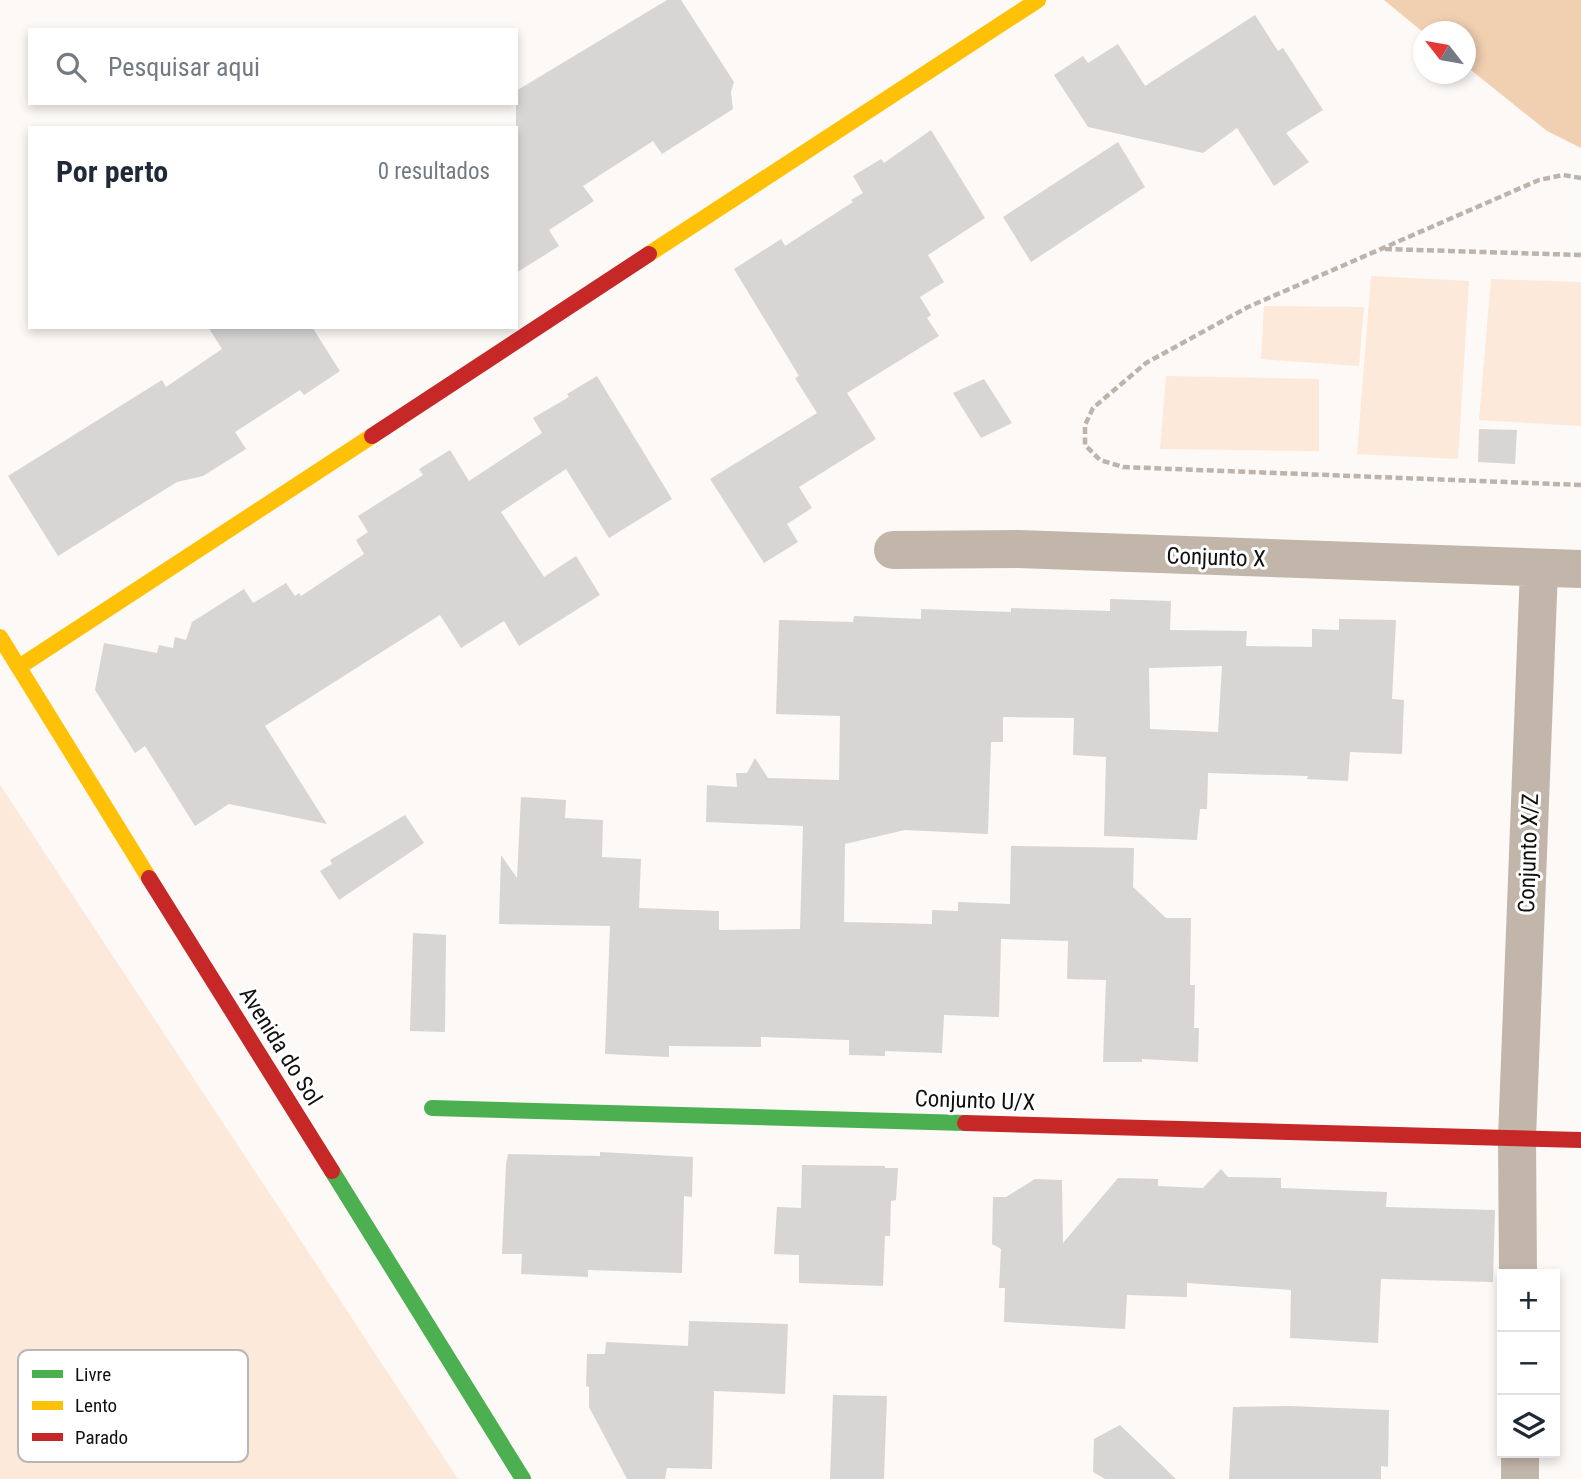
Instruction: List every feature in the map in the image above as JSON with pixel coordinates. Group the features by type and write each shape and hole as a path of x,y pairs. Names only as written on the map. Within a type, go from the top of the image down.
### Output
{"street":[{"path":"19,667 1038,0"},
{"name":"Conjunto X","path":"893,550 1018,549 1581,569"},
{"name":"Conjunto X/Z","path":"1518,1269 1517,1138 1539,569"},
{"name":"Avenida do Sol","path":"0,637 523,1479"},
{"name":"Conjunto U/X","path":"432,1108 1581,1140"},
{"path":"1520,1458 1520,1479"}],"path":[{"path":"1581,178 1563,175 1539,180 1248,307 1146,363 1093,408 1085,425 1085,445 1100,460 1123,467 1581,485"},
{"path":"1381,249 1581,255"}],"shaded area":[{"path":"1384,0 1581,0 1581,148 1547,131 1476,74 1476,21 1413,21 1413,24"},
{"path":"1371,276 1469,281 1458,459 1357,454"},
{"path":"1491,279 1581,282 1581,426 1479,420"},
{"path":"1264,306 1364,307 1359,366 1261,359"},
{"path":"1166,376 1319,379 1319,451 1160,449"},
{"path":"0,785 458,1479 0,1479"}],"building":[{"path":"667,0 681,0 734,82 731,92 733,109 662,154 653,141 583,186 594,201 549,230 559,246 518,272 518,90"},
{"path":"1255,15 1278,51 1283,48 1323,110 1286,133 1309,162 1274,186 1237,128 1203,153 1088,127 1054,75 1083,56 1088,63 1118,44 1145,86"},
{"path":"931,130 985,218 928,255 944,282 920,297 931,315 927,318 939,336 847,393 876,439 799,487 812,508 787,524 798,542 764,563 710,479 817,413 795,378 799,376 734,269 781,239 785,246 853,202 851,200 863,193 853,176 881,159 884,163"},
{"path":"1118,142 1145,187 1031,262 1003,217"},
{"path":"209,329 313,329 340,371 304,395 300,390 235,432 246,449 203,476 177,482 58,556 8,476 162,380 166,387 222,349"},
{"path":"597,376 672,499 609,538 566,469 501,512 544,577 576,556 600,595 519,646 504,621 461,648 440,615 265,726 327,824 229,804 195,826 145,746 135,753 95,690 104,643 157,653 159,645 173,648 175,637 186,640 192,622 244,589 253,603 286,583 295,596 299,593 301,596 364,554 356,540 368,532 358,516 423,475 419,469 450,450 469,481 542,433 533,418 569,397 567,394"},
{"path":"984,379 1012,423 981,438 953,393"},
{"path":"1479,429 1517,430 1515,464 1478,462"},
{"path":"1110,599 1171,601 1170,630 1247,631 1246,646 1312,647 1312,629 1339,630 1339,619 1396,620 1392,699 1404,700 1402,754 1350,752 1348,781 1307,779 1308,776 1208,773 1207,809 1200,809 1197,840 1104,836 1106,757 1073,755 1074,718 1003,717 1003,742 991,742 988,834 905,830 845,844 844,922 932,924 932,910 958,911 958,902 1010,904 1011,846 1134,848 1133,887 1166,918 1191,918 1190,985 1195,985 1194,1028 1199,1028 1198,1062 1142,1059 1142,1062 1103,1062 1106,980 1067,979 1068,941 1001,939 999,1017 944,1015 942,1053 885,1051 885,1056 849,1055 849,1040 761,1037 761,1047 669,1046 669,1057 605,1054 610,926 499,924 501,855 517,878 521,797 566,800 565,818 603,820 602,857 641,859 639,908 719,911 719,930 800,929 803,826 706,822 707,785 737,787 736,773 747,773 755,758 768,778 839,780 840,716 776,714 779,620 853,622 854,616 921,619 921,609 1110,611","holes":["1222,666 1218,732 1150,729 1149,668"]},
{"path":"405,815 424,843 339,900 320,871 332,864 330,860"},
{"path":"413,933 446,935 445,1032 410,1031"},
{"path":"600,1152 693,1157 692,1197 684,1196 682,1273 588,1270 588,1277 521,1274 522,1254 502,1254 508,1154 600,1156"},
{"path":"802,1165 898,1168 896,1200 891,1201 890,1236 885,1236 883,1286 799,1283 799,1255 774,1254 777,1207 801,1208"},
{"path":"1221,1169 1228,1177 1281,1178 1281,1188 1387,1192 1386,1207 1495,1210 1493,1282 1381,1279 1378,1343 1290,1338 1291,1290 1187,1283 1187,1297 1127,1295 1125,1329 1004,1322 1005,1288 999,1288 1001,1249 992,1244 993,1197 1006,1197 1035,1179 1062,1180 1063,1243 1118,1178 1158,1179 1158,1186 1203,1188"},
{"path":"689,1321 788,1324 785,1394 714,1391 712,1469 667,1468 665,1479 627,1479 589,1407 589,1387 586,1386 587,1354 605,1354 606,1342 688,1346"},
{"path":"833,1395 887,1396 884,1479 830,1479"},
{"path":"1233,1407 1389,1410 1388,1467 1381,1466 1381,1479 1229,1479"},
{"path":"1120,1425 1176,1479 1105,1479 1093,1472 1094,1439"}],"traffic: fast":[{"path":"432,1108 965,1123"},
{"path":"332,1171 523,1479"}],"traffic: slow":[{"path":"649,254 1038,0"},
{"path":"19,667 372,436"},
{"path":"0,637 149,878"}],"traffic: jam":[{"path":"372,436 649,254"},
{"path":"149,878 332,1171"},
{"path":"965,1123 1581,1140"}]}
